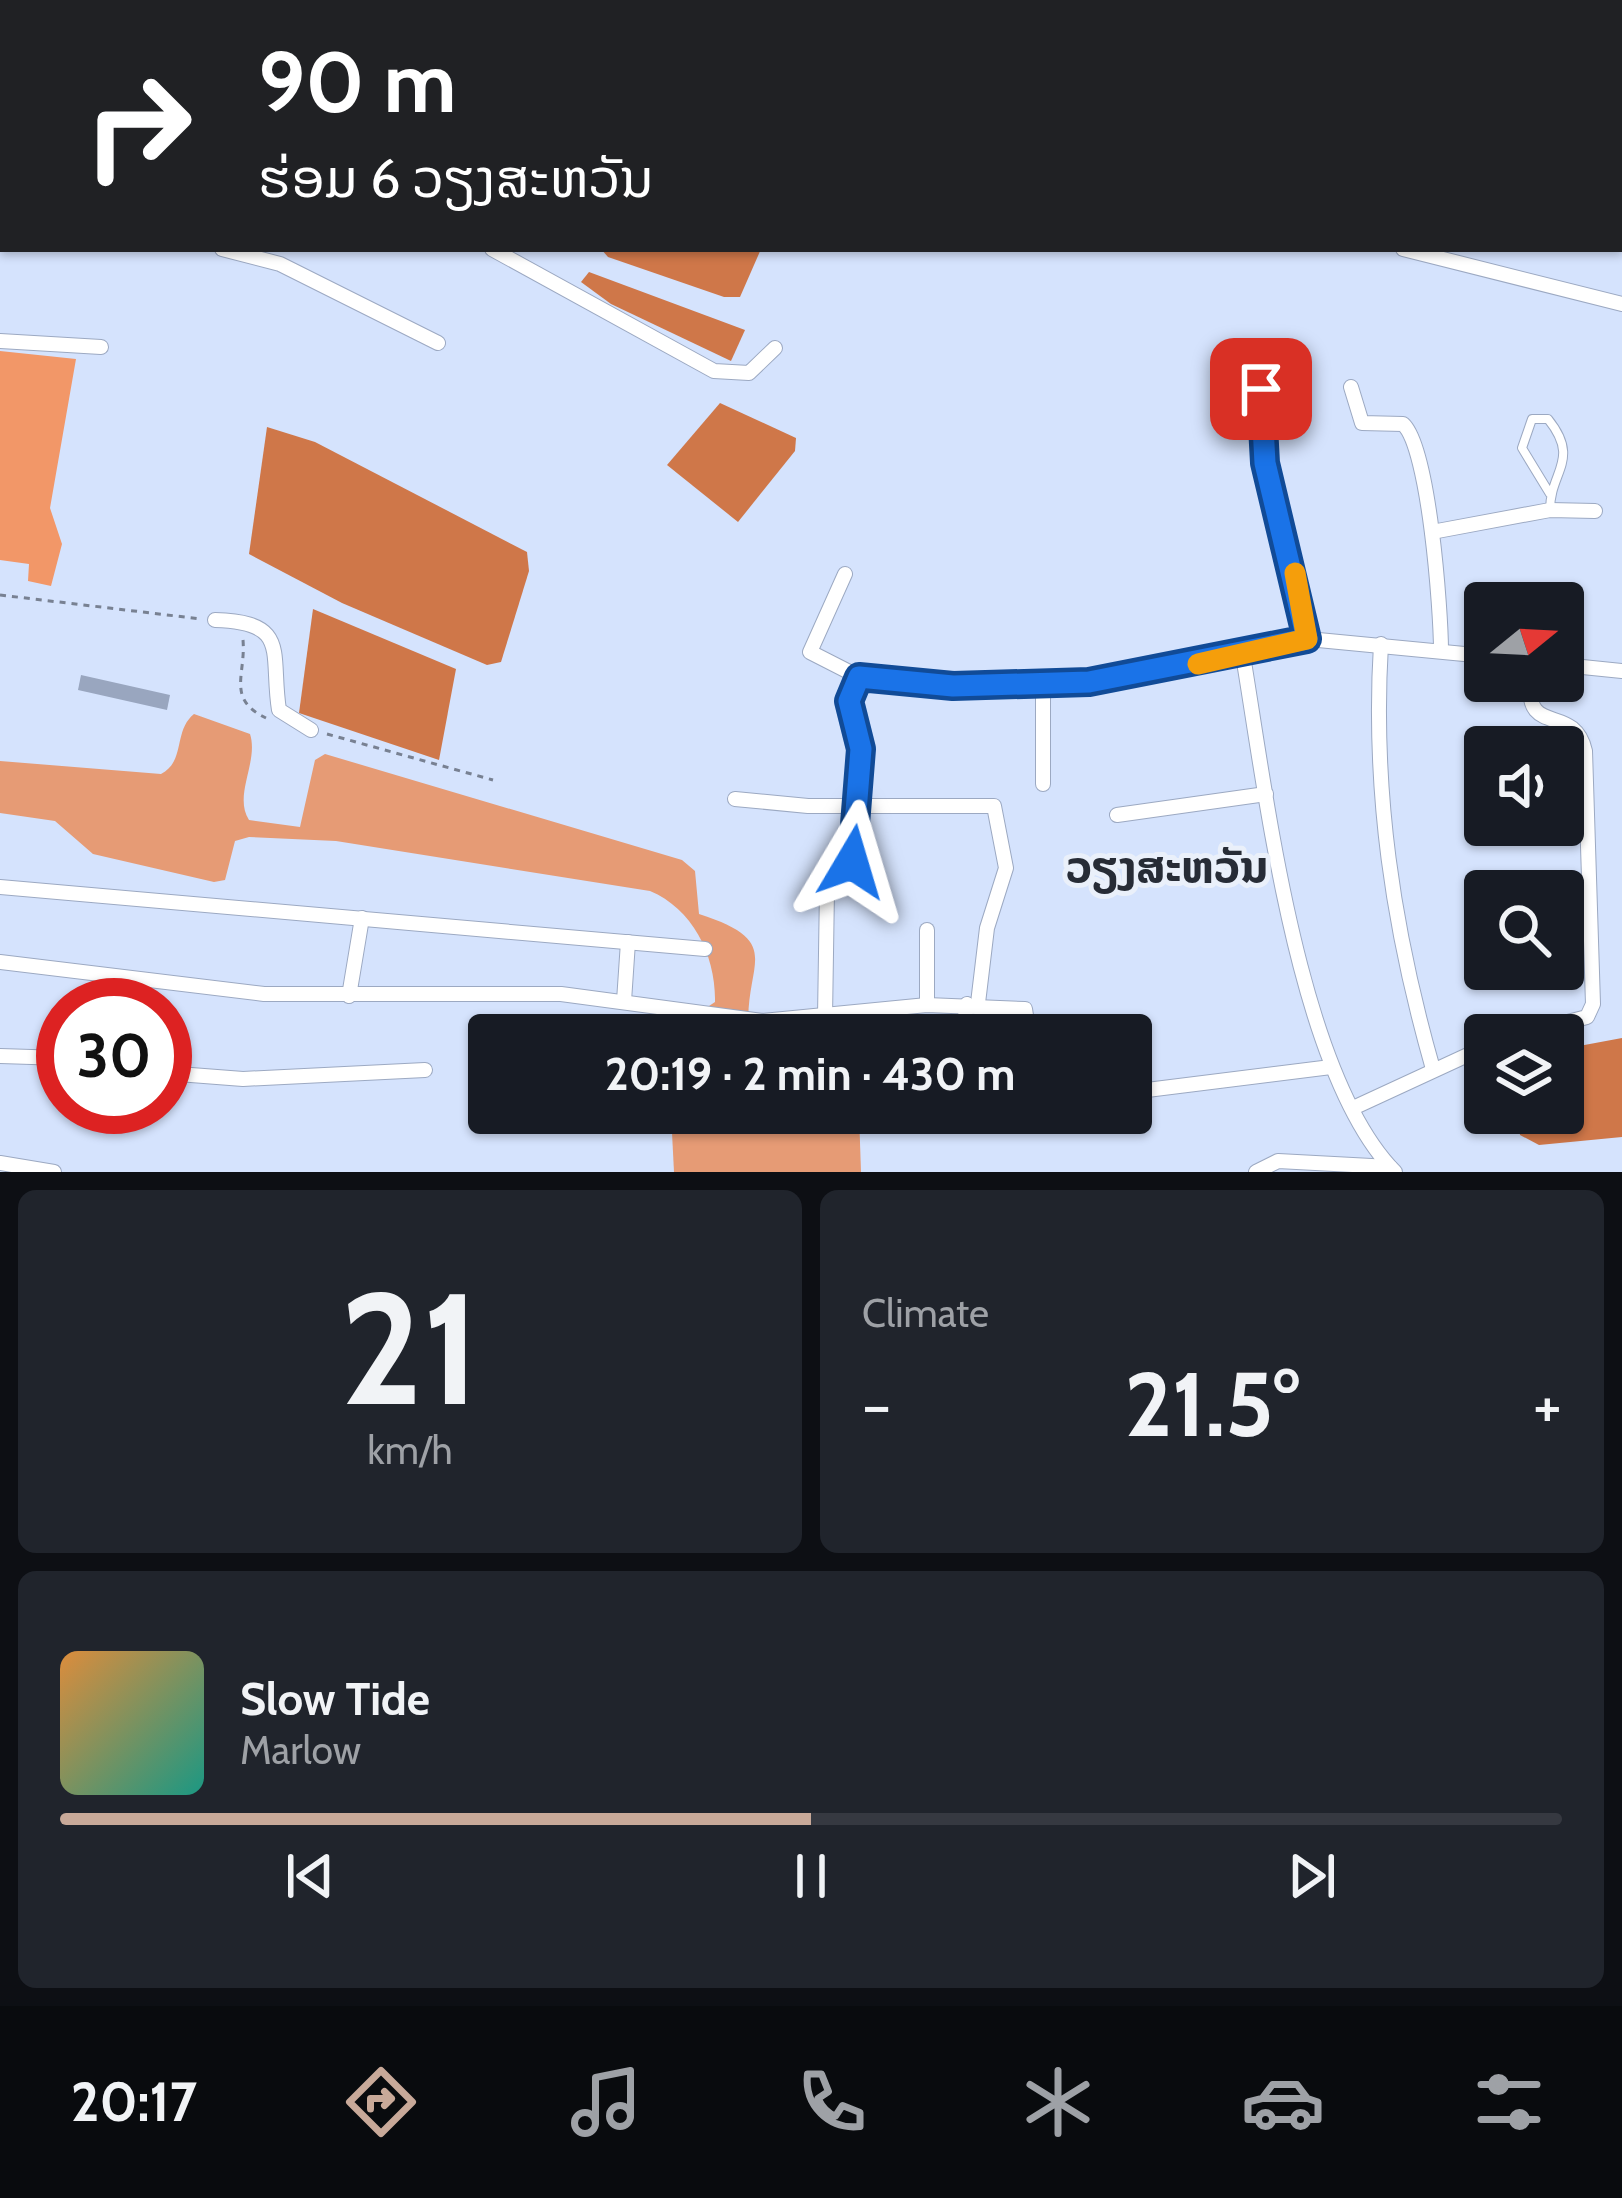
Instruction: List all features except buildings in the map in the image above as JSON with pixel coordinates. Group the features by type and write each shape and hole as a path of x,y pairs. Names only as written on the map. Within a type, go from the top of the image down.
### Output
{"street":[{"path":"233,252 280,264 438,343"},
{"path":"497,252 714,371 749,373 775,348"},
{"path":"1415,252 1622,304"},
{"path":"0,340 101,347"},
{"path":"1352,386 1362,423 1392,421 1411,431 1442,589 1441,651"},
{"path":"1261,389 1265,463 1307,639"},
{"path":"1432,532 1550,502 1595,511"},
{"path":"845,574 810,652 859,677 953,686 1043,686 1243,656 1307,639 1464,654"},
{"path":"215,620 245,621 271,638 277,653 279,710 311,730"},
{"path":"1381,644 1375,740 1380,792 1402,949 1433,1069"},
{"path":"1243,656 1288,911 1331,1067 1392,1169"},
{"path":"1584,667 1622,670"},
{"path":"825,1014 827,889 844,880 852,862 859,804 861,749 849,701 859,677"},
{"path":"1043,686 1043,784"},
{"path":"1531,702 1539,717 1572,724 1581,733 1585,751 1593,1004 1584,1019"},
{"path":"1117,815 1266,794"},
{"path":"735,799 994,806 1006,868 987,928 969,1014"},
{"path":"0,887 705,950"},
{"path":"349,996 362,918"},
{"path":"927,930 927,1004"},
{"path":"625,1001 628,942"},
{"path":"0,962 180,987 349,996 561,994 714,1014"},
{"path":"849,1014 927,1004 973,1004 1025,1009 1026,1014"},
{"path":"0,1056 36,1057"},
{"path":"1354,1108 1464,1056"},
{"path":"1152,1089 1331,1067"},
{"path":"192,1075 243,1079 425,1070"},
{"path":"1256,1172 1278,1161 1392,1169"},
{"path":"0,1163 53,1172"}],"lane":[{"path":"1532,419 1548,419 1562,445 1566,466 1550,502 1522,448 1532,419"}],"path":[{"path":"0,595 215,620"},
{"path":"240,632 245,645 237,688 242,701 280,722"},
{"path":"311,730 493,780"}],"shaded area":[{"path":"604,252 760,252 740,297 724,297"},
{"path":"589,272 745,330 731,361 611,304 581,282"},
{"path":"0,351 76,359 50,508 62,544 51,586 28,581 29,564 0,560"},
{"path":"720,403 796,438 795,451 738,522 667,465"},
{"path":"267,427 315,442 527,552 529,571 501,662 487,665 342,603 249,554"},
{"path":"313,609 456,669 439,760 299,713"},
{"path":"194,714 250,734 244,800 249,820 300,827 315,760 325,754 682,860 695,871 699,914 744,935 753,946 749,1014 697,1014 715,1002 706,951 678,909 650,891 336,841 249,837 235,841 225,880 214,882 93,854 55,821 0,813 0,761 161,774 174,762"},
{"path":"1622,1038 1622,1137 1539,1145 1520,1135 1584,1134 1584,1045"},
{"path":"672,1134 860,1134 861,1172 674,1172"}],"slow traffic":[{"path":"1198,664 1307,639 1295,573"}],"district":[{"name":"ວຽງສະຫວັນ","path":"1167,867"}],"route":[{"path":"852,862 861,749 849,701 859,677 953,686 1043,686 1243,656 1307,639 1296,576 1265,463 1259,424 1261,389"}]}
